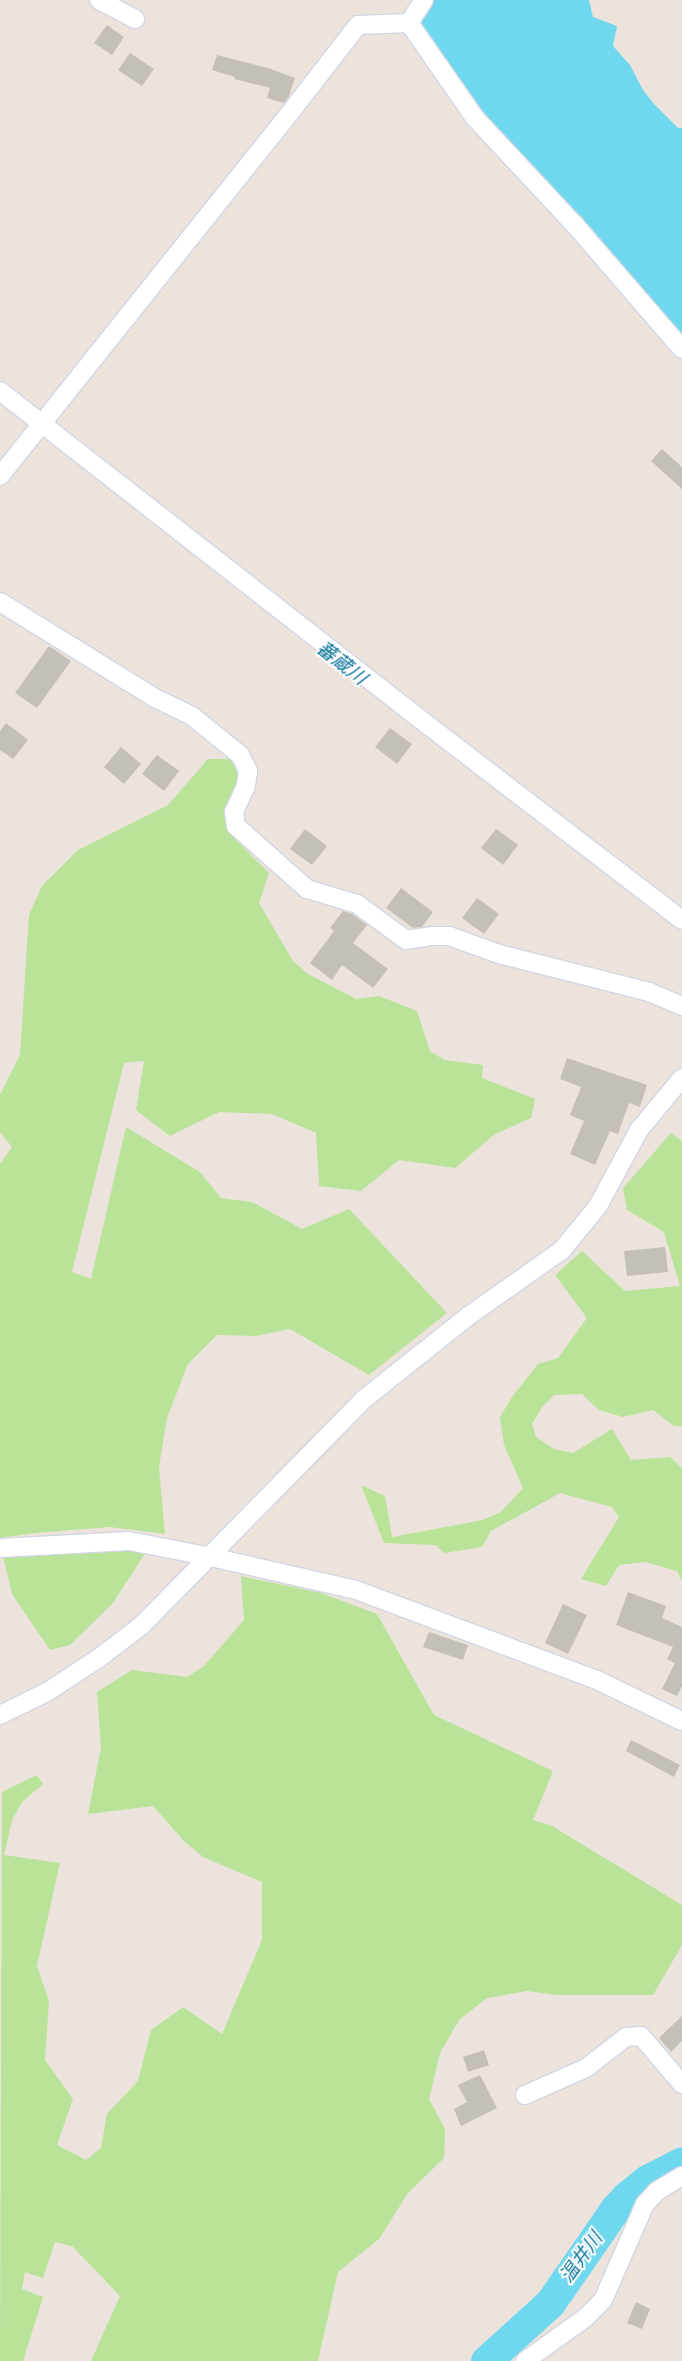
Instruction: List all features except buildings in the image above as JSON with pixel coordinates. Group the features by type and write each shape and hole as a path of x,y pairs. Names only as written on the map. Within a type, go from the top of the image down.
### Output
{"street":[{"path":"99,0 135,19"},
{"path":"409,23 424,0"},
{"path":"409,23 475,118 574,224 682,349"},
{"path":"0,476 358,25 409,23"},
{"path":"0,391 39,426 682,920"},
{"path":"0,602 155,698 192,716 240,755 248,770 246,786 234,812 236,826 306,889 357,904 406,940 431,936 449,936 499,954 649,992 682,1006"},
{"path":"0,1715 47,1692 99,1658 142,1625 211,1557 364,1399 467,1317 562,1250 598,1206 639,1130 682,1078"},
{"path":"0,1548 129,1541 211,1557 356,1590 597,1680 682,1721"},
{"path":"525,2095 586,2068 626,2037 641,2036 682,2084"},
{"path":"525,2361 585,2318 603,2300 644,2204 657,2191 682,2176"}],"green space":[{"path":"208,759 235,759 238,782 226,812 229,833 269,873 259,903 293,961 308,974 356,999 379,996 417,1011 430,1051 444,1060 483,1065 482,1078 535,1099 531,1118 495,1134 455,1168 399,1160 361,1191 319,1186 316,1133 272,1114 219,1112 170,1136 136,1110 144,1061 124,1063 72,1272 91,1279 126,1127 200,1172 221,1198 252,1202 302,1229 349,1209 447,1313 369,1375 290,1329 256,1336 217,1335 188,1364 167,1418 159,1467 165,1534 110,1527 0,1538 0,1164 12,1147 0,1132 0,1095 20,1055 29,915 42,886 78,850 168,805"},
{"path":"671,1133 682,1141 682,1426 674,1426 653,1410 623,1417 599,1410 582,1394 554,1395 543,1406 532,1424 536,1437 554,1449 573,1453 612,1429 631,1460 670,1457 682,1468 682,1581 677,1571 645,1562 619,1565 606,1586 581,1579 619,1517 612,1507 560,1493 491,1531 482,1547 444,1553 436,1545 384,1543 361,1485 385,1496 392,1537 483,1520 501,1512 523,1488 504,1445 500,1417 512,1397 538,1364 558,1358 587,1318 555,1275 582,1251 625,1291 680,1286 664,1232 627,1210 623,1188"},
{"path":"104,1547 146,1552 113,1603 70,1645 50,1650 12,1594 2,1553"},
{"path":"241,1576 321,1593 377,1614 434,1715 553,1771 533,1820 552,1826 682,1905 682,1945 653,1995 558,1995 527,1991 487,1998 459,2020 440,2053 429,2099 445,2129 444,2158 408,2193 379,2239 338,2272 318,2361 91,2361 120,2296 72,2246 55,2242 43,2278 25,2272 22,2289 43,2297 23,2361 0,2361 2,1792 37,1775 43,1784 22,1802 12,1820 4,1855 60,1863 37,1966 49,2001 45,2060 73,2099 57,2145 86,2160 101,2148 107,2114 138,2081 151,2030 183,2007 222,2034 262,1940 262,1882 203,1857 184,1841 153,1806 88,1814 101,1747 97,1692 132,1670 187,1677 204,1666 244,1620"}],"water":[{"path":"434,0 589,0 593,17 617,26 613,46 630,65 643,90 654,104 678,128 682,128 682,335 577,213 507,142 472,101 421,32 422,19"}],"waterway":[{"name":"温井川","path":"486,2361 550,2303 615,2209 626,2197 647,2180 682,2162"}],"water label":[{"name":"蕃蔵川","path":"341,664"}]}
